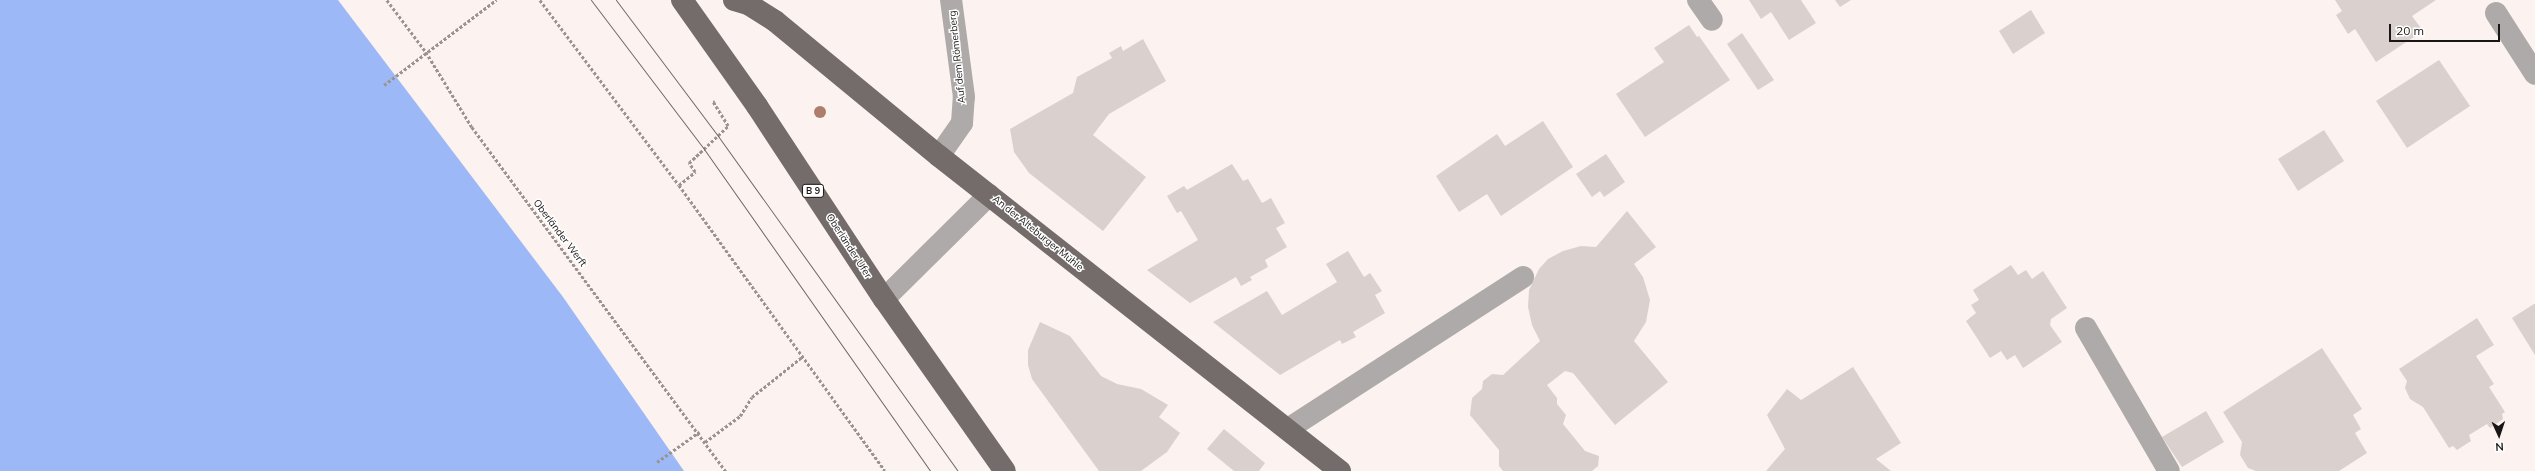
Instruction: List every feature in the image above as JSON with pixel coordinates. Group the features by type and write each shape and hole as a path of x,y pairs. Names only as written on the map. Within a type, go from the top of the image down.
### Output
{"main road":[{"name":"Oberländer Ufer","path":"682,0 757,106 884,299 1005,471"},
{"name":"An der Alteburger Mühle","path":"734,0 748,4 775,21 939,156 1210,371 1288,429 1340,471"}],"street":[{"name":"Auf dem Römerberg","path":"939,156 962,123 964,97 951,0"},
{"path":"1698,0 1712,20"},
{"path":"2496,13 2535,74"},
{"path":"884,299 989,195"},
{"path":"1288,429 1523,277"},
{"path":"2086,328 2169,471"}],"path":[{"name":"Oberländer Werft","path":"387,0 426,52 472,127 699,432 726,471"},
{"path":"384,85 496,0"},
{"path":"540,0 679,185 885,471"},
{"path":"679,185 695,172 689,163 728,126 713,102"},
{"path":"705,442 740,416 752,397 802,357"},
{"path":"658,462 699,432"}],"water":[{"path":"0,0 338,0 563,297 684,471 0,471"}],"building":[{"path":"1749,0 1801,0 1816,23 1789,40 1771,12 1761,19"},
{"path":"1835,0 1851,0 1840,7"},
{"path":"2335,0 2436,0 2412,16 2423,31 2376,62 2355,29 2348,34 2336,15 2342,11"},
{"path":"2031,10 2045,33 2013,54 1999,31"},
{"path":"1689,25 1697,37 1699,36 1730,80 1645,137 1616,94 1664,62 1654,48"},
{"path":"1742,33 1774,80 1758,90 1727,44"},
{"path":"1143,39 1166,81 1109,114 1093,135 1146,177 1103,231 1029,173 1014,152 1010,129 1073,93 1077,77 1112,58 1109,53 1121,46 1123,51"},
{"path":"2439,60 2470,106 2407,148 2376,101"},
{"path":"1543,121 1573,167 1501,216 1487,194 1459,212 1436,176 1497,134 1505,146"},
{"path":"2324,130 2344,161 2298,191 2278,159"},
{"path":"1606,154 1625,182 1604,197 1600,191 1592,197 1576,174"},
{"path":"1232,164 1243,181 1248,179 1262,203 1271,198 1285,223 1276,228 1287,247 1265,260 1268,267 1250,277 1252,280 1241,286 1236,277 1190,303 1147,270 1198,240 1181,211 1177,213 1167,196 1184,186 1187,190"},
{"path":"1627,211 1656,247 1634,264 1643,277 1650,300 1646,322 1634,341 1668,382 1615,425 1573,373 1565,371 1547,385 1557,398 1557,404 1566,415 1563,424 1585,451 1599,456 1598,466 1592,471 1503,471 1499,466 1499,450 1470,415 1472,398 1482,389 1483,381 1492,374 1503,375 1540,341 1532,325 1528,307 1529,290 1539,269 1548,259 1563,251 1581,246 1596,247"},
{"path":"1348,251 1364,277 1370,273 1382,291 1375,295 1385,313 1353,332 1356,337 1342,344 1340,340 1280,375 1213,322 1267,291 1282,315 1337,282 1326,264"},
{"path":"2011,265 2018,275 2026,270 2032,279 2043,271 2067,308 2051,319 2050,325 2062,342 2023,368 2015,355 2007,360 2001,351 1990,358 1966,321 1976,313 1971,305 1979,300 1973,290"},
{"path":"2535,304 2535,355 2512,318"},
{"path":"2477,318 2494,345 2476,356 2494,384 2489,387 2505,412 2502,414 2503,419 2490,428 2487,424 2469,435 2471,441 2457,450 2453,446 2449,448 2423,407 2410,399 2405,388 2407,381 2399,369"},
{"path":"1040,322 1070,336 1101,376 1117,384 1141,389 1168,405 1159,417 1180,433 1167,452 1141,471 1099,471 1032,379 1028,365 1028,350"},
{"path":"2322,348 2362,409 2353,415 2361,429 2355,433 2367,453 2339,471 2256,471 2248,468 2240,455 2242,442 2223,412"},
{"path":"1853,367 1901,443 1876,459 1891,471 1766,471 1785,449 1767,415 1787,389 1801,400"},
{"path":"2206,411 2224,442 2182,467 2162,437"},
{"path":"1224,429 1265,463 1259,471 1234,471 1207,449"}],"tram line":[{"path":"591,0 704,149 930,471"},
{"path":"616,0 718,136 958,471"}]}
